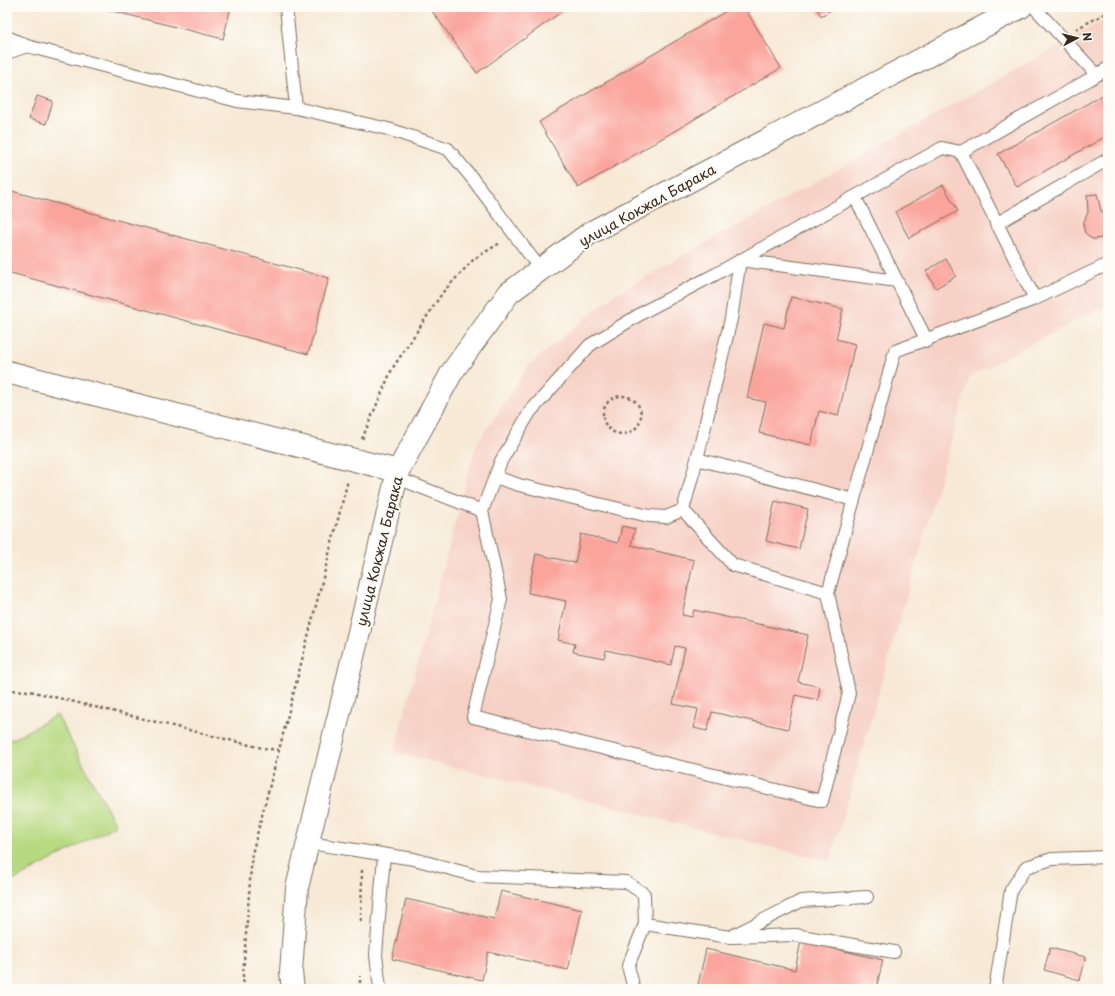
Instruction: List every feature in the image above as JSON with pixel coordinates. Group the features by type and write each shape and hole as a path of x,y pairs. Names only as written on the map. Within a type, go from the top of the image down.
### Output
{"street":[{"name":"улица Кокжал Барака","path":"293,989 291,972 298,888 397,474 452,372 509,293 590,233 1023,7"},
{"path":"7,372 353,459 397,474"}],"lane":[{"path":"286,7 296,108"},
{"path":"1023,7 1062,38 1097,75"},
{"path":"7,38 27,46 237,101 296,108 388,129 448,149 472,178 541,270"},
{"path":"7,53 27,46"},
{"path":"1108,68 961,152 942,148 647,310 590,345 530,412 501,461 482,511 501,599 473,717 822,802 849,693 828,593 895,351 1035,299 1108,264"},
{"path":"961,152 1035,299"},
{"path":"996,224 1107,163"},
{"path":"854,196 927,340"},
{"path":"740,260 897,281"},
{"path":"683,510 731,319 740,260"},
{"path":"697,459 854,500"},
{"path":"397,474 482,511"},
{"path":"495,477 519,485 649,516 666,517 683,510"},
{"path":"683,510 733,565 828,593"},
{"path":"309,843 414,859 477,876 626,882 644,894 645,924 628,966 634,989"},
{"path":"380,989 376,955 384,855"},
{"path":"995,989 1011,890 1026,867 1052,859 1108,857"},
{"path":"730,937 801,901 867,897"},
{"path":"645,924 730,937 796,935 894,952"}],"path":[{"path":"1062,38 1108,12"},
{"path":"244,989 243,975 252,854 353,459 392,369 443,292 474,259 514,234"},
{"path":"624,394 637,402 642,417 634,430 620,435 606,427 601,413 609,399 624,394"},
{"path":"7,690 30,691 254,746 279,750"}],"shaded area":[{"path":"1108,18 1108,304 970,376 830,862 394,752 476,445 528,366 615,294"}],"green space":[{"path":"57,715 116,825 7,884 7,742"}],"building":[{"path":"97,7 231,7 223,39"},
{"path":"429,7 568,7 477,73"},
{"path":"733,7 744,7 781,68 578,188 539,122"},
{"path":"816,7 836,7 821,16"},
{"path":"1108,92 1108,135 1017,187 998,154"},
{"path":"37,96 53,101 46,124 29,119"},
{"path":"943,185 958,211 909,238 895,212"},
{"path":"8,190 329,278 308,354 7,272"},
{"path":"1097,194 1101,211 1108,216 1108,234 1102,238 1092,239 1085,233 1083,224 1088,212 1087,195"},
{"path":"946,259 956,276 936,288 926,271"},
{"path":"791,297 843,309 836,339 855,344 838,416 819,411 811,445 759,433 766,402 747,398 764,323 784,328"},
{"path":"775,501 808,509 799,549 766,541"},
{"path":"622,526 635,529 631,545 694,560 682,615 692,617 694,610 808,635 798,682 820,687 818,700 795,695 788,729 712,712 707,731 694,728 698,709 673,704 685,648 675,646 671,665 606,650 604,658 573,652 575,644 558,640 566,601 528,593 536,554 575,563 581,534 618,543"},
{"path":"501,891 582,910 568,970 488,952 482,980 392,959 406,899 494,919"},
{"path":"801,941 883,960 876,989 697,989 706,949 795,970"},
{"path":"1050,948 1086,957 1080,980 1044,970"}]}
